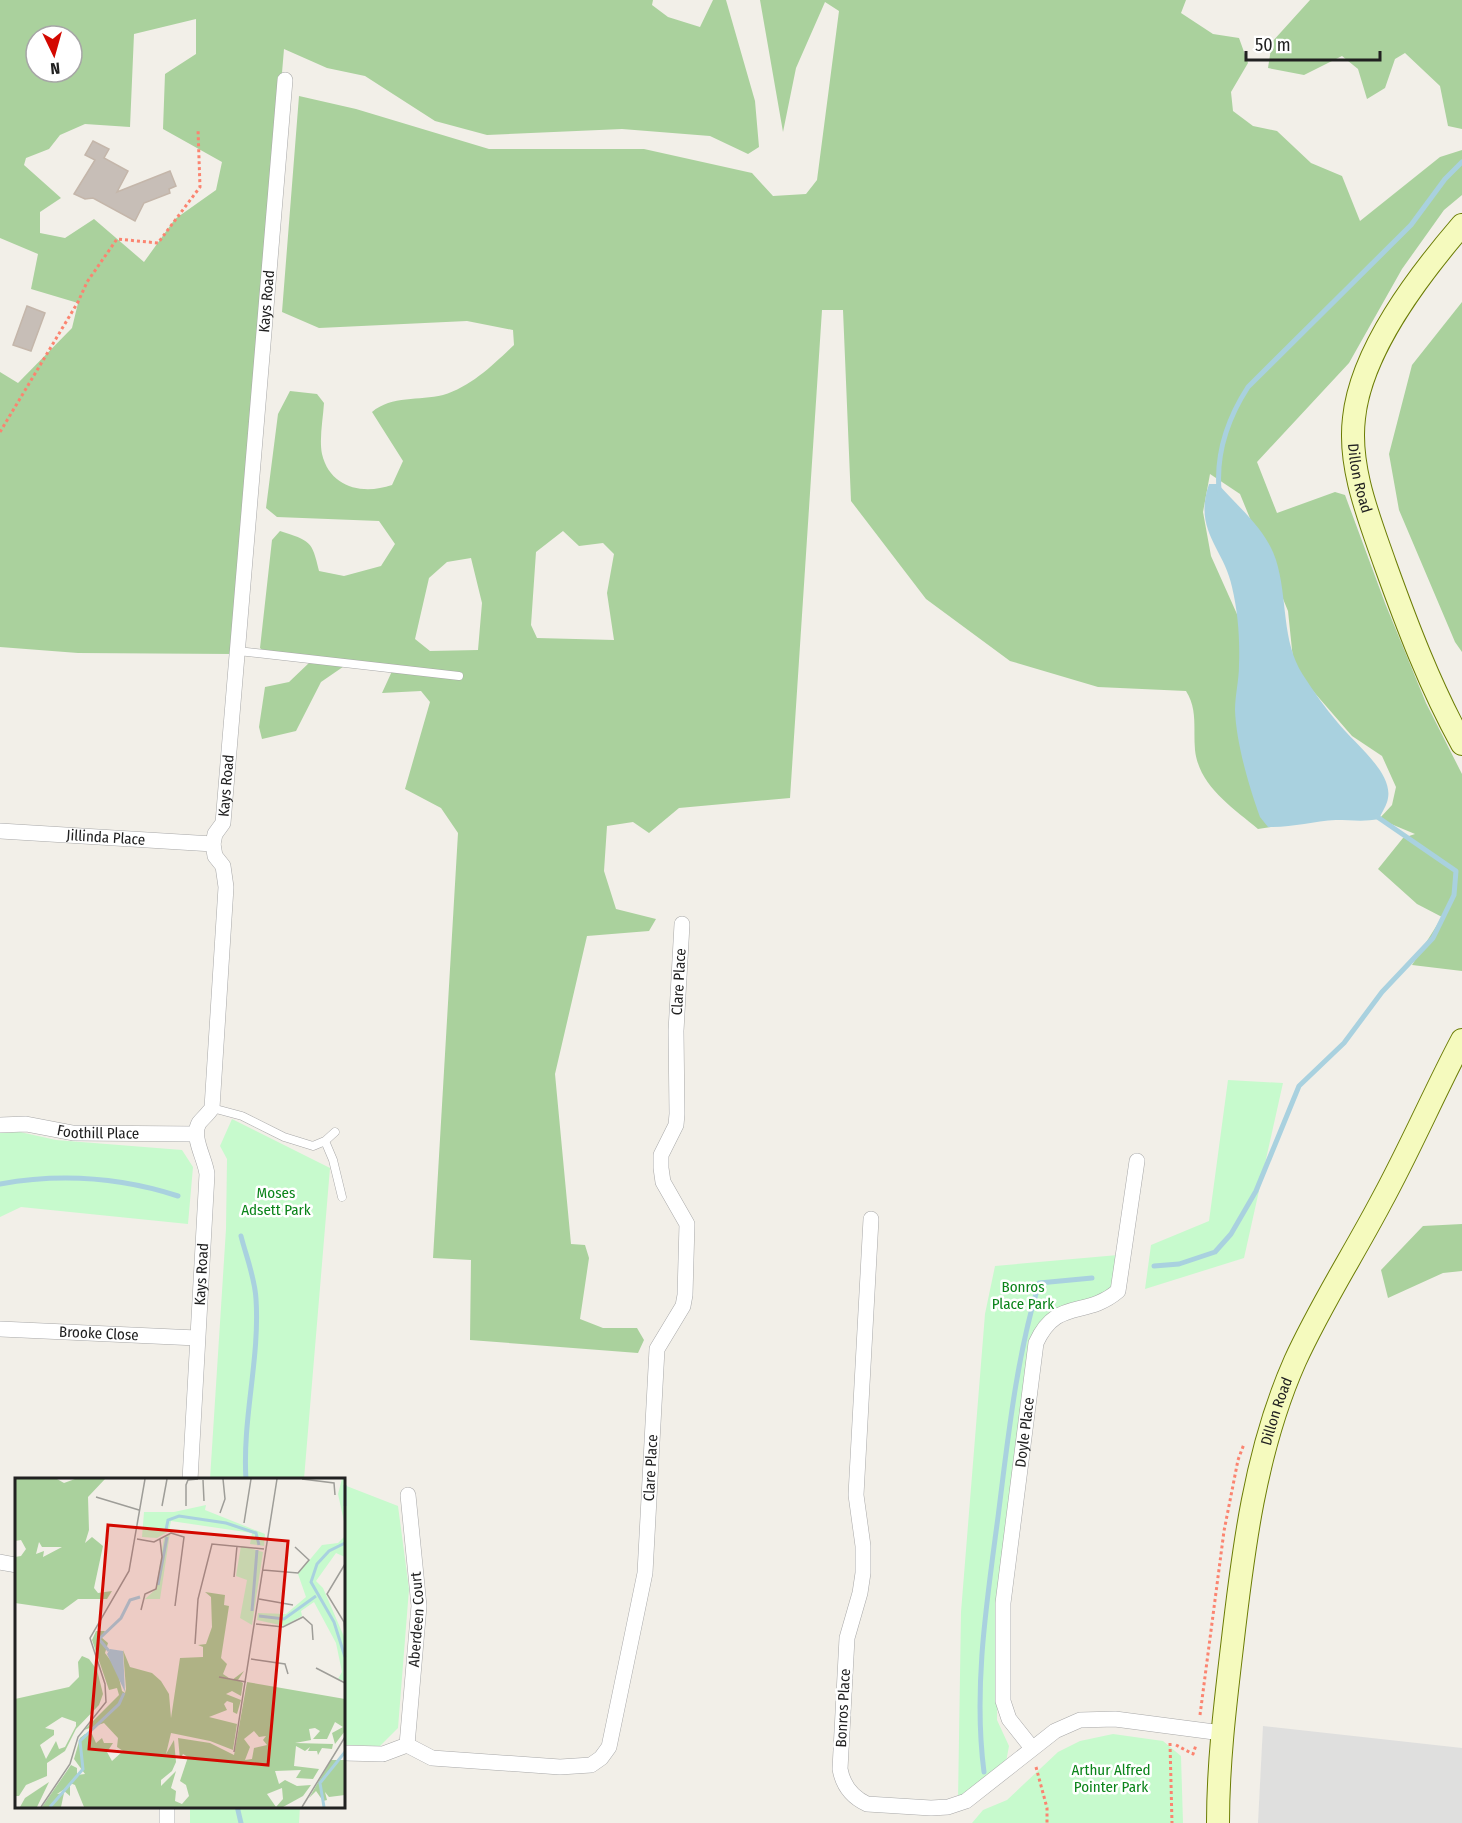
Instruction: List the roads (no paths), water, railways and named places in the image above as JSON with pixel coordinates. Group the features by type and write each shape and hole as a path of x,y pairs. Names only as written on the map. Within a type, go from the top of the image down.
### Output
{"main road":[{"name":"Dillon Road","path":"1462,225 1420,279 1378,346 1359,392 1353,436 1362,496 1408,629 1434,690 1462,744"},
{"name":"Dillon Road","path":"1218,1823 1222,1733 1238,1594 1251,1510 1270,1429 1295,1362 1393,1180 1422,1115 1462,1040"}],"street":[{"name":"Kays Road","path":"213,844 214,834 223,823 285,80"},
{"name":"Jillinda Place","path":"0,831 213,844"},
{"path":"196,1134 199,1124 212,1108 226,887 223,866 215,856 213,844"},
{"name":"Clare Place","path":"407,1745 432,1758 560,1767 591,1765 601,1758 609,1747 645,1573 657,1349 683,1306 685,1295 687,1224 667,1190 661,1168 661,1155 676,1125 677,1114 676,1042 681,924"},
{"name":"Foothill Place","path":"0,1125 26,1124 73,1133 196,1134"},
{"name":"Kays Road","path":"190,1478 207,1174 206,1158 197,1145 196,1134"},
{"name":"Doyle Place","path":"1032,1748 1009,1719 1004,1701 1004,1604 1036,1343 1049,1320 1060,1314 1103,1303 1118,1291 1137,1161"},
{"name":"Bonros Place","path":"871,1219 856,1495 863,1546 863,1573 860,1593 847,1638 842,1778 851,1794 867,1804 948,1807 966,1801 1064,1725 1096,1719 1222,1733"},
{"name":"Brooke Close","path":"0,1329 197,1338"},
{"name":"Aberdeen Court","path":"407,1745 419,1606 408,1495"},
{"path":"0,1562 15,1565"},
{"path":"345,1753 383,1754 407,1745"},
{"path":"166,1823 167,1808"}],"lane":[{"path":"238,651 459,676"},
{"path":"212,1108 242,1116 284,1137 313,1146 325,1141 335,1132"},
{"path":"325,1141 333,1160 342,1197"}],"water":[{"path":"1209,484 1218,484 1266,538 1280,574 1288,634 1296,662 1324,706 1370,758 1384,778 1388,788 1388,798 1379,819 1336,820 1268,827 1260,817 1240,750 1235,710 1239,671 1237,616 1228,573 1207,527 1205,500"}],"waterway":[{"path":"1219,490 1219,463 1225,436 1229,423 1248,387 1411,225 1445,179 1462,162"},
{"path":"1154,1266 1179,1264 1215,1252 1231,1234 1256,1191 1299,1086 1344,1043 1382,992 1433,938 1454,895 1456,871 1376,816"},
{"path":"0,1184 45,1179 90,1179 134,1185 178,1196"},
{"path":"241,1236 254,1283 257,1322 246,1434 246,1478"},
{"path":"984,1772 980,1708 983,1644 1009,1428 1024,1341 1039,1283 1092,1278"},
{"path":"237,1808 241,1823"}],"park label":[{"name":"Moses Adsett Park","path":"276,1202"},
{"name":"Bonros Place Park","path":"1023,1296"},
{"name":"Arthur Alfred Pointer Park","path":"1111,1778"}]}
